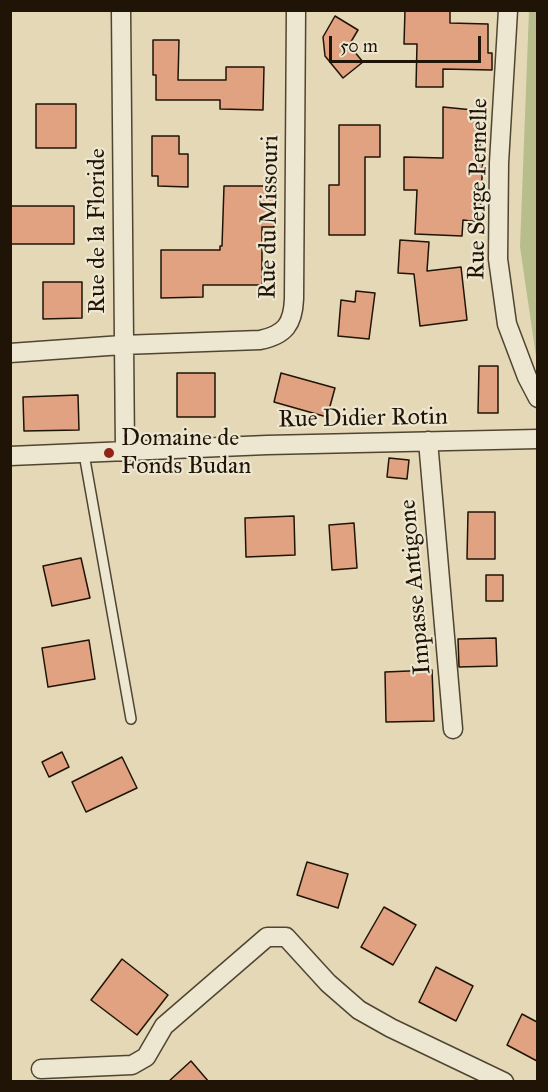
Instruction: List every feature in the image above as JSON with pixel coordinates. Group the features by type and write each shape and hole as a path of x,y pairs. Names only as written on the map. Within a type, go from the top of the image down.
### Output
{"street":[{"name":"Rue de la Floride","path":"121,10 125,452"},
{"name":"Rue du Missouri","path":"10,352 260,340 281,332 292,317 294,288 296,10"},
{"name":"Rue Serge Pernelle","path":"508,10 499,163 498,260 507,324 537,398"},
{"name":"Rue Didier Rotin","path":"10,456 267,445 537,439"},
{"name":"Impasse Antigone","path":"428,441 453,729"},
{"path":"41,1069 132,1065 146,1057 164,1026 267,937 286,937 328,983 359,1010 391,1028 504,1082"}],"lane":[{"path":"84,454 131,719"}],"green space":[{"path":"529,10 538,11 537,363 520,247"}],"building":[{"path":"405,10 450,10 450,23 488,24 488,53 492,53 492,70 443,69 443,87 416,87 417,44 404,44"},
{"path":"335,16 358,30 349,45 363,62 343,78 325,56 323,37"},
{"path":"153,40 179,40 178,80 226,80 226,67 264,67 263,110 220,109 220,100 156,100"},
{"path":"36,104 76,104 76,148 36,148"},
{"path":"443,107 483,111 479,155 483,155 480,222 463,220 462,236 415,234 417,190 404,190 404,157 443,158"},
{"path":"339,125 380,125 380,157 365,157 365,235 329,235 329,185 339,185"},
{"path":"152,136 179,136 179,154 188,154 188,187 158,186 158,176 152,176"},
{"path":"224,186 274,186 274,227 262,227 262,285 203,285 203,297 161,298 161,250 220,250"},
{"path":"10,206 74,206 74,244 10,244"},
{"path":"400,240 429,242 427,271 461,267 467,320 420,326 414,274 398,273"},
{"path":"43,282 82,282 82,318 43,319"},
{"path":"356,291 375,293 369,339 338,336 341,300 355,302"},
{"path":"479,366 498,366 498,413 478,413"},
{"path":"177,373 215,373 215,417 177,417"},
{"path":"281,373 335,388 327,417 274,402"},
{"path":"78,395 79,430 24,431 23,397"},
{"path":"389,458 409,460 407,479 387,477"},
{"path":"468,512 495,512 495,559 467,559"},
{"path":"294,516 295,555 246,557 245,518"},
{"path":"354,523 357,568 332,570 329,525"},
{"path":"81,558 90,598 52,606 43,566"},
{"path":"486,575 503,575 503,601 486,601"},
{"path":"496,638 497,666 459,667 458,639"},
{"path":"89,640 95,679 48,687 42,648"},
{"path":"432,670 434,721 386,722 385,672"},
{"path":"62,752 69,767 49,777 42,762"},
{"path":"122,757 137,788 86,812 72,782"},
{"path":"307,862 348,874 338,908 297,895"},
{"path":"384,907 416,925 393,965 361,947"},
{"path":"122,959 168,995 137,1035 91,1000"},
{"path":"436,967 473,986 456,1021 419,1002"},
{"path":"522,1014 537,1022 537,1061 507,1045"},
{"path":"191,1061 209,1082 168,1082"}],"place":[{"name":"Domaine de Fonds Budan","path":"109,453"}]}
